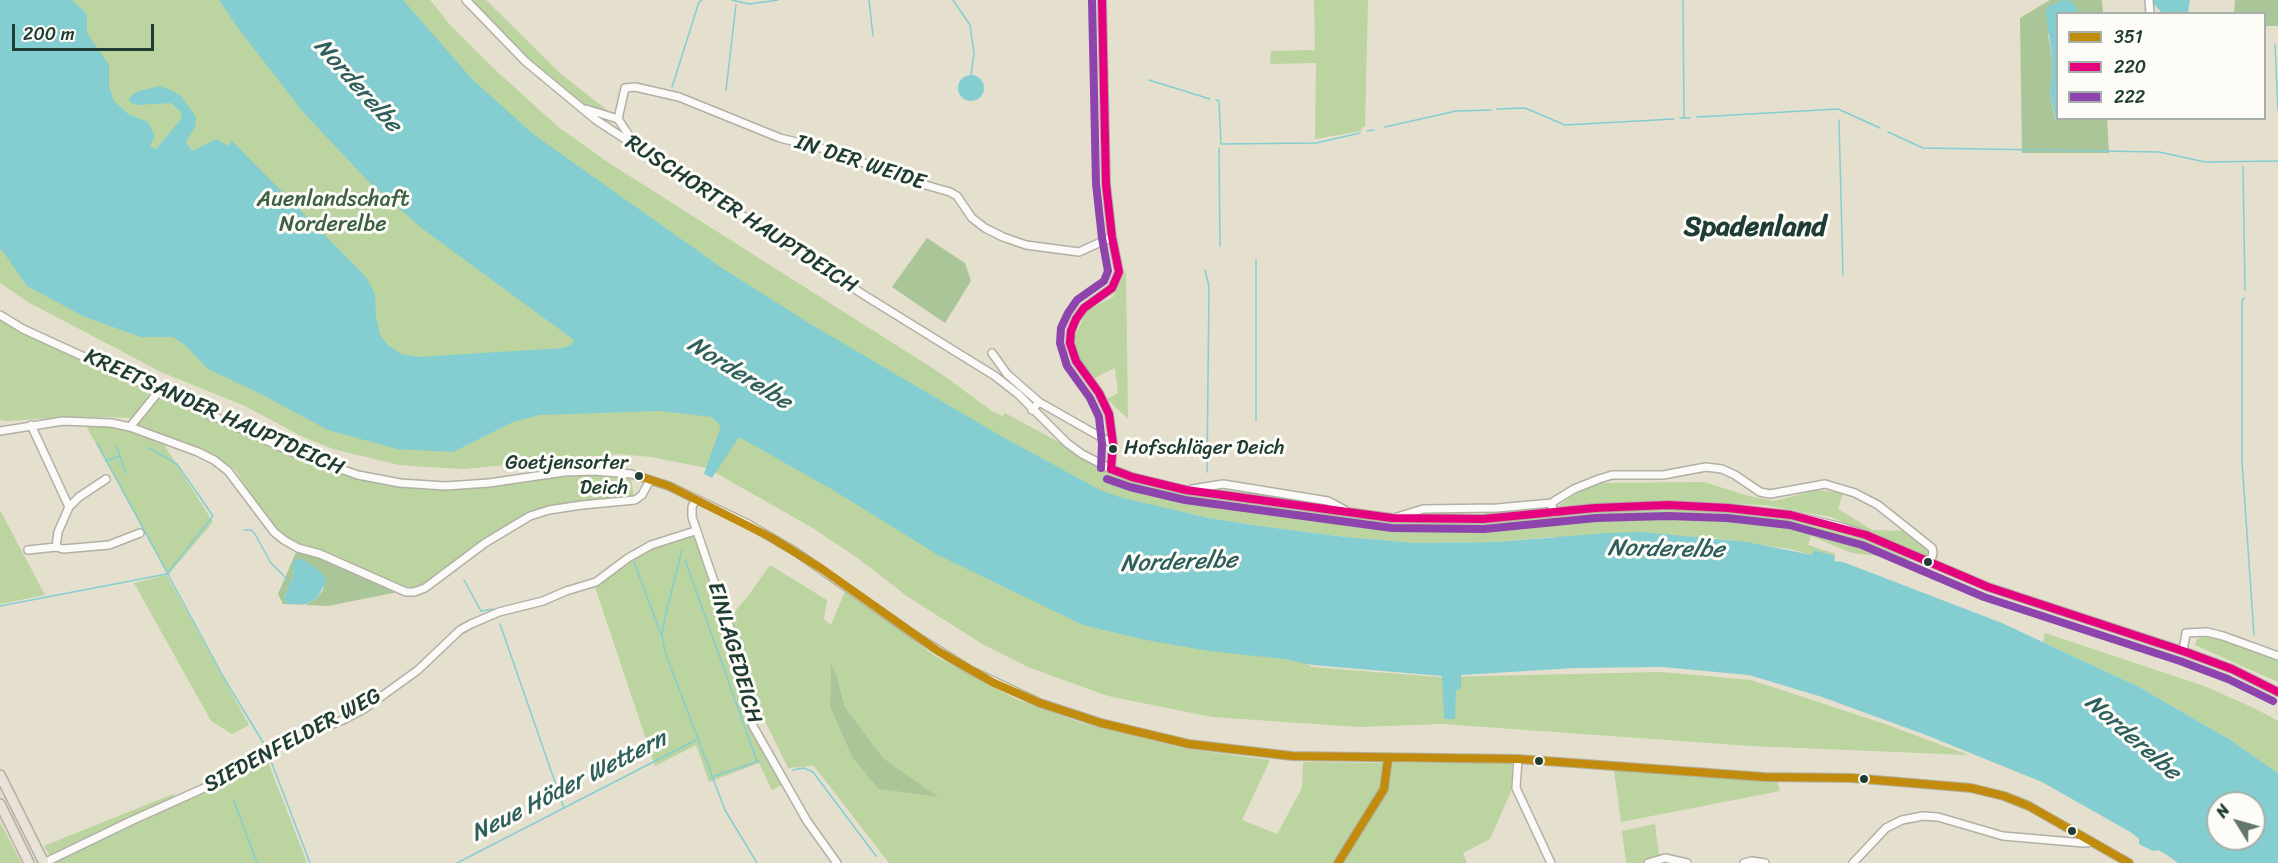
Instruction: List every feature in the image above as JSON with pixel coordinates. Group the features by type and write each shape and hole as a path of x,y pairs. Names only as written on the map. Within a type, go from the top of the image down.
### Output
{"highway":[{"path":"0,775 47,862"},
{"path":"0,804 29,863"}],"street":[{"name":"RUSCHORTER HAUPTDEICH","path":"466,0 526,62 579,107 636,147 864,295 995,375 1082,454 1111,469 1132,477 1186,490 1392,518 1483,519 1595,508 1668,505 1764,511 1807,518 1842,527 1988,587 2232,669 2278,692"},
{"path":"1102,0 1105,158 1112,237 1119,272 1117,280 1103,295 1084,308 1076,319 1070,343 1076,361 1105,404 1111,424 1113,444 1111,469"},
{"name":"IN DER WEIDE","path":"618,118 625,88 635,87 665,93 780,138 845,154 887,174 950,192 957,196 972,218 985,228 1026,245 1079,252 1112,237"},
{"path":"579,107 618,118 636,147"},
{"name":"KREETSANDER HAUPTDEICH","path":"0,315 23,328 315,462 378,480 422,485 467,485 564,472 594,471 631,474 651,480 748,524 796,552 954,661 994,683 1041,704 1101,723 1189,744 1292,756 1518,759 1764,777 1852,778 1971,788 2017,801 2129,863"},
{"path":"992,353 1002,369 1039,402 1113,444"},
{"path":"130,427 159,390"},
{"path":"1032,410 1039,402"},
{"path":"0,431 63,421 111,423 130,427 214,460 235,480 274,532 289,543 320,554 406,592 421,591 485,543 530,516 549,510 635,500 642,495 651,480"},
{"path":"31,425 69,507"},
{"path":"1392,518 1423,509 1497,508 1552,503 1574,489 1612,475 1663,475 1706,467 1735,475 1760,492 1770,494 1825,484 1855,493 1878,504 1932,548 1930,563"},
{"path":"56,547 58,532 69,507 79,496 106,479"},
{"path":"1186,490 1223,484 1328,501 1350,513"},
{"path":"695,531 691,512 696,499"},
{"path":"1552,503 1553,513"},
{"name":"SIEDENFELDER WEG","path":"47,862 133,820 233,776 277,746 343,720 364,709 418,670 460,630 471,624 499,612 543,601 596,582 628,558 651,545 695,531"},
{"name":"EINLAGEDEICH","path":"695,531 735,643 742,689 753,726 807,821 837,863"},
{"path":"28,550 109,545 140,533"},
{"path":"2183,651 2186,633 2207,632 2278,656"},
{"path":"1338,863 1384,789 1388,759"},
{"path":"1518,759 1516,788 1551,863"},
{"path":"1853,863 1886,828 1902,820 1923,816 1938,817 2003,836 2092,842"},
{"path":"1648,863 1665,858 1687,863"},
{"path":"1744,863 1752,861 1765,863"}],"green space":[{"name":"Auenlandschaft Norderelbe","path":"0,0 430,0 450,25 490,65 557,126 606,161 940,373 992,411 1002,416 1005,413 1066,446 1098,467 1129,480 1208,498 1395,522 1485,523 1627,510 1695,509 1784,516 1850,533 1911,560 1852,553 1811,536 1808,545 1836,554 1835,556 1814,550 1812,555 1790,549 1714,538 1549,537 1496,542 1417,543 1260,526 1209,518 1129,500 1311,667 1440,677 1661,672 1751,680 1885,724 1968,755 1751,746 1442,724 1359,727 1212,717 1108,696 1028,667 984,645 908,597 859,559 811,527 707,468 651,457 619,454 464,469 399,465 333,449 301,436 245,406 161,372 28,302 0,283"},
{"path":"470,0 486,0 561,74 612,114 584,107 528,60"},
{"path":"1314,0 1368,0 1365,126 1361,131 1315,139 1316,63 1270,64 1271,51 1315,50"},
{"path":"2050,0 2063,0 2048,35 2053,63 2050,94 2055,119 2107,120 2109,153 2022,153 2020,18"},
{"path":"2063,0 2102,0 2103,12 2077,12 2076,8"},
{"path":"2235,0 2278,0 2278,26 2266,26 2266,12 2234,12"},
{"path":"927,238 965,263 971,281 945,323 892,287"},
{"path":"1126,271 1128,419 1107,399 1118,393 1115,368 1093,379 1075,354 1075,336 1087,311 1113,297"},
{"path":"0,320 18,331 147,391 148,400 131,418 0,420"},
{"path":"162,396 295,458 358,479 406,487 455,490 577,474 620,475 631,478 634,499 538,510 520,518 424,586 410,590 291,540 269,521 235,470 209,455 136,426 155,398"},
{"path":"85,424 110,425 163,443 213,522 168,575"},
{"path":"1704,482 1745,495 1774,501 1817,490 1843,493 1838,509 1872,530 1907,531 1933,553 1931,559 1831,517 1764,505 1667,500 1558,506 1577,493 1601,483"},
{"path":"0,510 45,595 0,604"},
{"path":"694,535 725,627 752,726 784,784 772,790 759,763 709,782 696,745 655,766 595,587 649,550"},
{"path":"297,550 318,556 398,592 328,606 305,605 283,604 278,594","holes":["302,559 320,571 324,583 323,590 317,598 305,605 284,598 294,574 293,570"]},
{"path":"770,565 827,600 824,619 831,625 846,589 935,656 1016,699 1082,723 1188,749 1270,760 1242,820 1277,834 1302,788 1303,762 1383,763 1381,788 1334,863 889,863 814,766 788,768 765,721 754,726 730,617","holes":["831,666 837,676 845,707 883,758 937,797 878,789 852,757 830,709"]},
{"path":"167,575 249,725 232,734 211,721 134,583"},
{"path":"2045,633 2204,686 2278,721 2278,773 2229,739 2139,687 2043,642"},
{"path":"2207,636 2278,659 2278,682 2195,645 2197,639"},
{"path":"831,664 837,676 845,707 883,758 938,797 878,789 852,757 830,708"},
{"path":"267,759 307,863 54,863 44,846 173,794 179,804 234,780"},
{"path":"1393,763 1512,763 1512,789 1490,839 1463,853 1467,863 1342,863 1388,790"},
{"path":"1614,770 1777,781 1780,791 1621,822"},
{"path":"0,822 21,862 19,863 0,863"},
{"path":"1655,824 1659,857 1643,863 1626,863 1622,831"}],"water":[{"name":"Auenlandschaft Norderelbe","path":"0,0 72,0 87,14 87,33 109,65 109,86 114,101 128,114 148,122 155,136 150,146 156,149 182,118 181,112 171,103 136,105 130,102 129,98 136,92 159,86 181,96 196,117 196,125 186,142 192,151 217,139 228,146 232,141 366,277 375,294 380,335 388,345 401,354 418,357 563,348 571,345 574,340 424,230 371,184 303,112 219,0 403,0 472,79 533,134 722,268 812,325 1001,436 1100,490 1119,497 1209,518 1345,537 1417,543 1496,542 1641,532 1747,542 1812,555 1814,550 1835,556 1834,561 1843,562 2002,623 2139,687 2229,739 2278,773 2278,863 2178,863 2158,850 2153,851 2139,844 2139,839 2132,833 2042,782 1926,735 1822,697 1749,675 1662,667 1576,668 1461,675 1461,688 1456,691 1455,719 1444,719 1442,676 1313,665 1284,659 1209,651 1146,640 1083,625 938,555 833,490 739,437 712,478 704,474 721,426 712,417 661,411 540,415 513,422 453,452 397,449 328,430 208,369 185,345 173,337 141,337 85,317 27,286 0,250"},
{"path":"2063,0 2071,1 2077,8 2077,12 2056,12 2056,120 2050,94 2053,63 2047,7"},
{"path":"2153,0 2190,0 2188,12 2161,12 2152,2"},
{"path":"971,75 980,79 984,88 980,97 971,101 962,97 958,88 962,79"},
{"path":"302,559 320,571 327,580 317,598 306,604 287,604 284,598 294,574 292,564 295,560"}],"waterway":[{"path":"672,87 699,2 702,0"},
{"path":"732,0 749,4 778,0"},
{"path":"869,0 873,36"},
{"path":"953,0 970,25 974,53 971,75"},
{"path":"1683,0 1684,118"},
{"path":"726,90 736,5"},
{"path":"2275,44 2278,110"},
{"path":"1149,80 1210,99"},
{"path":"1216,100 1219,101 1221,144 1316,143 1360,133"},
{"path":"1497,109 1525,108 1565,125 1674,119"},
{"path":"1697,117 1838,109 1880,128"},
{"path":"1385,127 1456,111 1491,110"},
{"path":"1680,118 1690,118"},
{"path":"1839,120 1843,275"},
{"path":"1367,131 1374,130"},
{"path":"1888,132 1923,148 2159,152 2205,162 2278,161"},
{"path":"1219,148 1220,246"},
{"path":"2243,167 2245,290"},
{"path":"1256,260 1256,421"},
{"path":"1205,270 1209,286 1207,472"},
{"path":"2244,298 2242,301 2242,461 2254,635"},
{"path":"97,443 224,678 267,749"},
{"path":"116,446 120,456"},
{"path":"0,606 167,574 213,516 177,464 149,448"},
{"path":"106,461 120,456 126,473"},
{"path":"244,530 251,530 255,534 271,563 289,581"},
{"path":"682,550 665,617 662,635 665,652 725,810 757,863"},
{"path":"685,560 757,761"},
{"path":"634,562 661,634"},
{"path":"464,580 481,611 492,609 494,611"},
{"path":"500,624 564,808"},
{"name":"Neue Höder Wettern","path":"457,863 696,740"},
{"path":"269,756 310,863"},
{"path":"712,777 759,761"},
{"path":"793,770 804,768 813,772 876,856"},
{"path":"234,801 257,863"}],"transit line":[{"name":"222","path":"1092,0 1096,184 1108,271 1104,281 1077,300 1068,313 1061,328 1060,343 1067,366 1090,398 1099,417 1102,444 1101,468"},
{"name":"220","path":"1102,0 1106,184 1112,237 1119,272 1112,288 1084,308 1076,319 1071,331 1070,343 1076,361 1099,393 1109,414 1113,444 1111,469"},
{"name":"220","path":"1111,469 1132,477 1186,490 1392,518 1483,519 1595,508 1668,505 1728,508 1791,515 1866,535 1988,587 2183,651 2232,669 2278,692"},
{"name":"351","path":"639,476 669,486 772,538 822,569 938,651 994,683 1040,703 1101,723 1189,744 1292,756 1518,759 1764,777 1852,778 1971,788 2004,796 2029,806 2129,863"},
{"name":"222","path":"1107,479 1185,500 1392,528 1484,529 1596,518 1668,516 1727,518 1789,525 1862,545 1984,597 2180,661 2228,679 2273,701"},
{"name":"351","path":"1338,863 1384,789 1388,759"}],"place":[{"name":"Hofschläger Deich","path":"1113,449"},
{"name":"Goetjensorter Deich","path":"639,476"}],"district":[{"name":"Spadenland","path":"1755,228"}],"water label":[{"name":"Norderelbe","path":"357,86"},
{"name":"Norderelbe","path":"739,374"},
{"name":"Norderelbe","path":"1666,550"},
{"name":"Norderelbe","path":"1179,563"},
{"name":"Norderelbe","path":"2132,738"}]}
